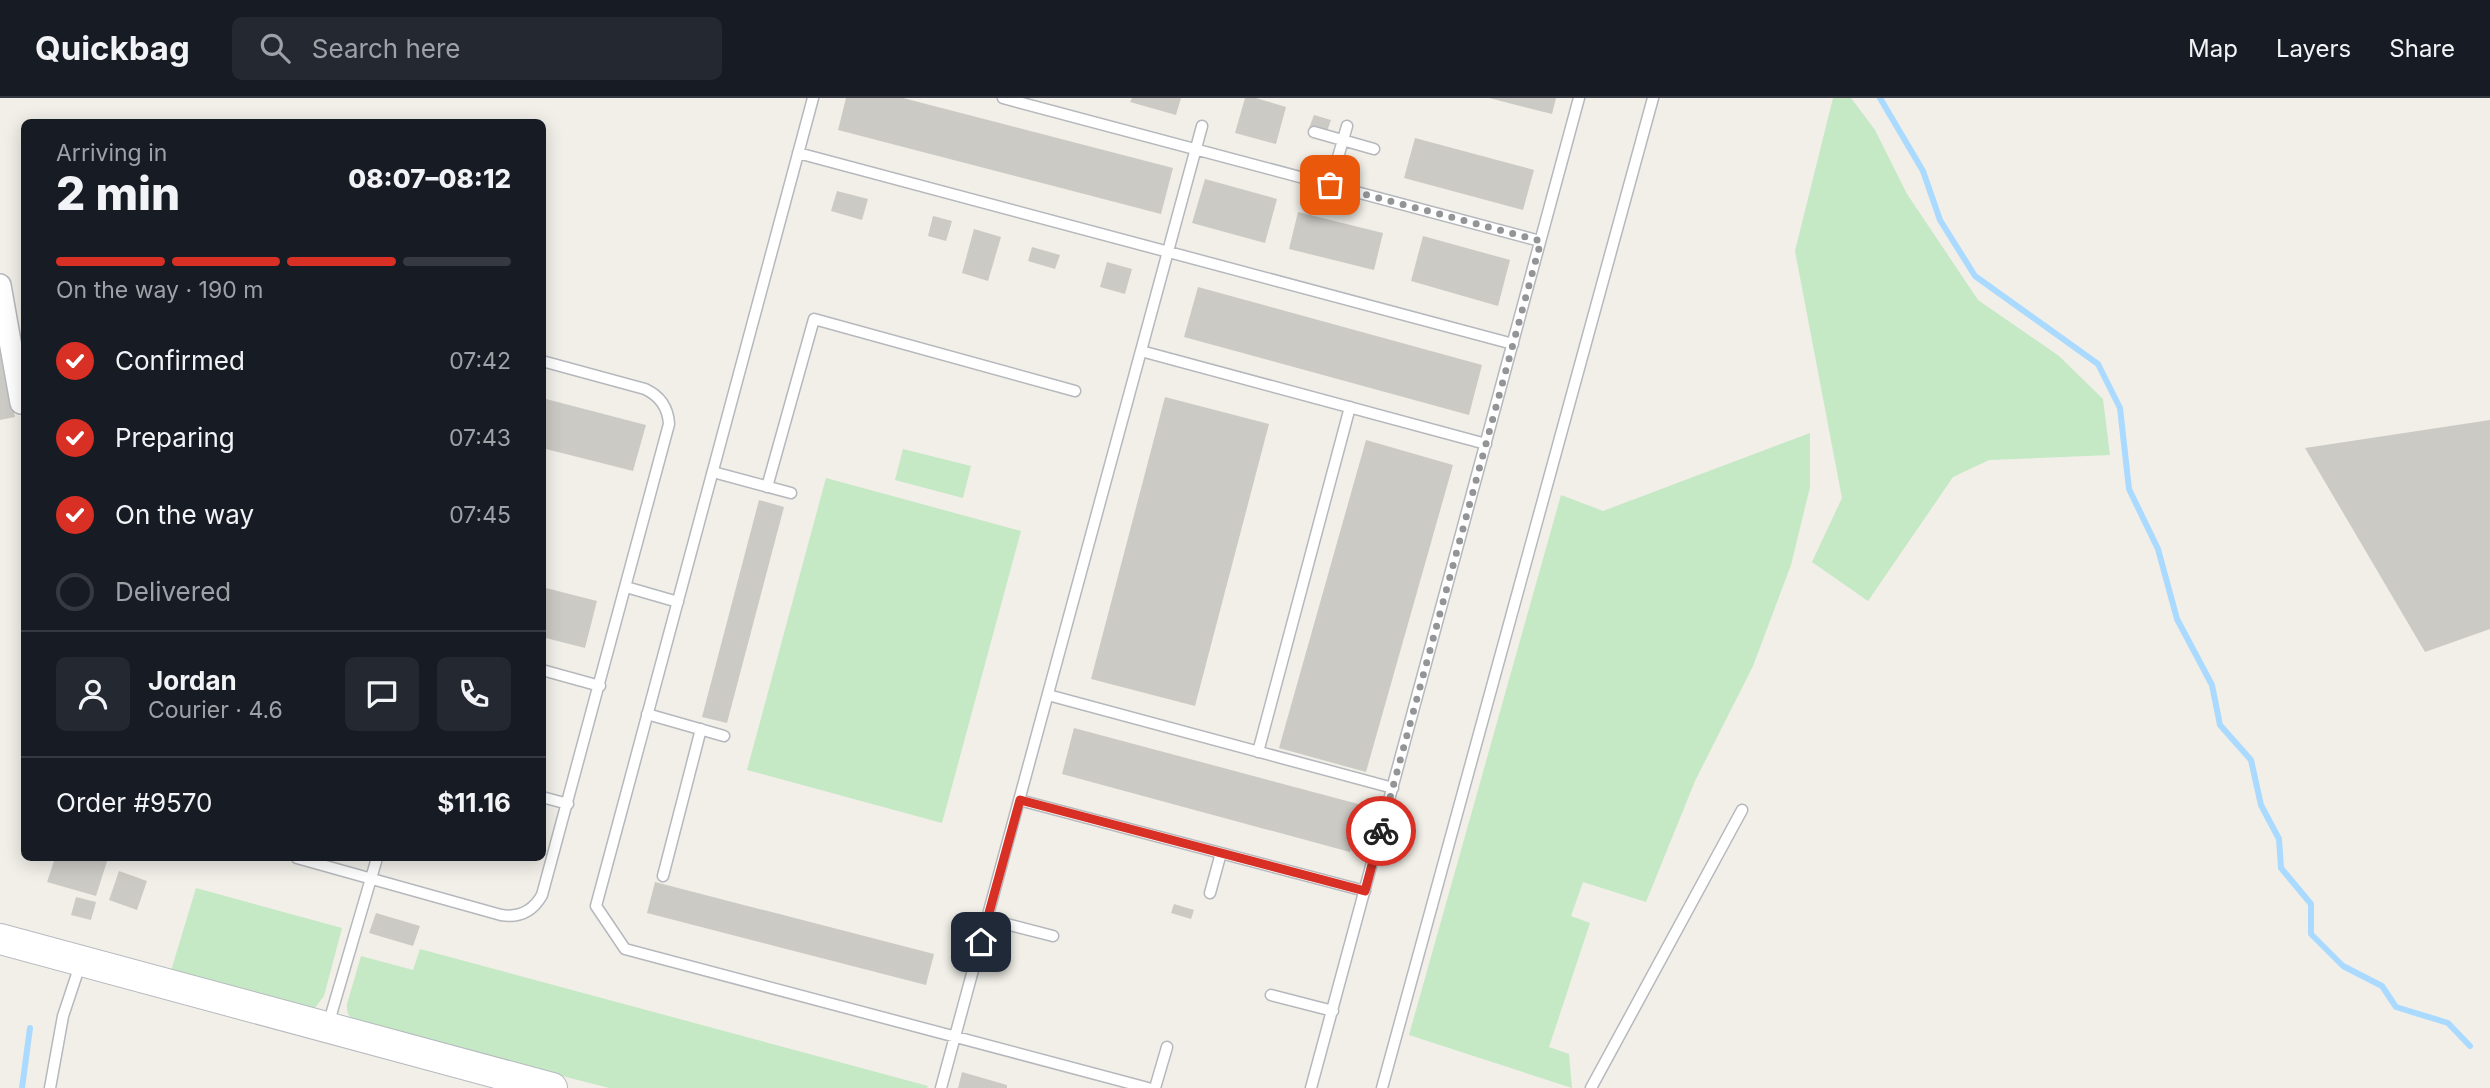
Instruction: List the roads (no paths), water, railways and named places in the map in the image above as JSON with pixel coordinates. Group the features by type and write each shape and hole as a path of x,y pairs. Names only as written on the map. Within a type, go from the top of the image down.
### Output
{"main road":[{"path":"0,939 552,1088"}],"street":[{"path":"0,285 21,403"}],"lane":[{"path":"813,98 596,906 625,949 1147,1088"},
{"path":"1003,98 1541,241"},
{"path":"1311,1088 1579,98"},
{"path":"1382,1088 1653,98"},
{"path":"941,1088 1202,126"},
{"path":"1330,185 1347,126"},
{"path":"1314,132 1374,149"},
{"path":"798,153 1513,344"},
{"path":"767,487 814,319 1075,391"},
{"path":"1141,351 1486,444"},
{"path":"308,861 501,915 523,914 535,906 542,895 668,430 667,411 656,396 645,389 546,362"},
{"path":"1258,751 1350,407"},
{"path":"713,472 791,493"},
{"path":"626,587 678,602"},
{"path":"546,671 600,686"},
{"path":"1048,695 1393,788"},
{"path":"647,714 723,736"},
{"path":"663,876 701,729"},
{"path":"546,798 568,804"},
{"path":"1020,800 1365,891"},
{"path":"1591,1088 1742,810"},
{"path":"1210,893 1221,853"},
{"path":"328,1028 376,861"},
{"path":"987,919 1053,936"},
{"path":"50,1088 63,1016 82,960"},
{"path":"1271,995 1332,1011"},
{"path":"1155,1088 1167,1046"}],"waterway":[{"path":"1880,98 1923,171 1940,220 1975,276 2098,364 2120,408 2129,489 2158,549 2177,619 2212,685 2220,725 2251,760 2261,805 2279,839 2281,868 2311,904 2311,934 2343,966 2382,986 2396,1007 2448,1023 2470,1046"},
{"path":"22,1088 30,1028"}]}
